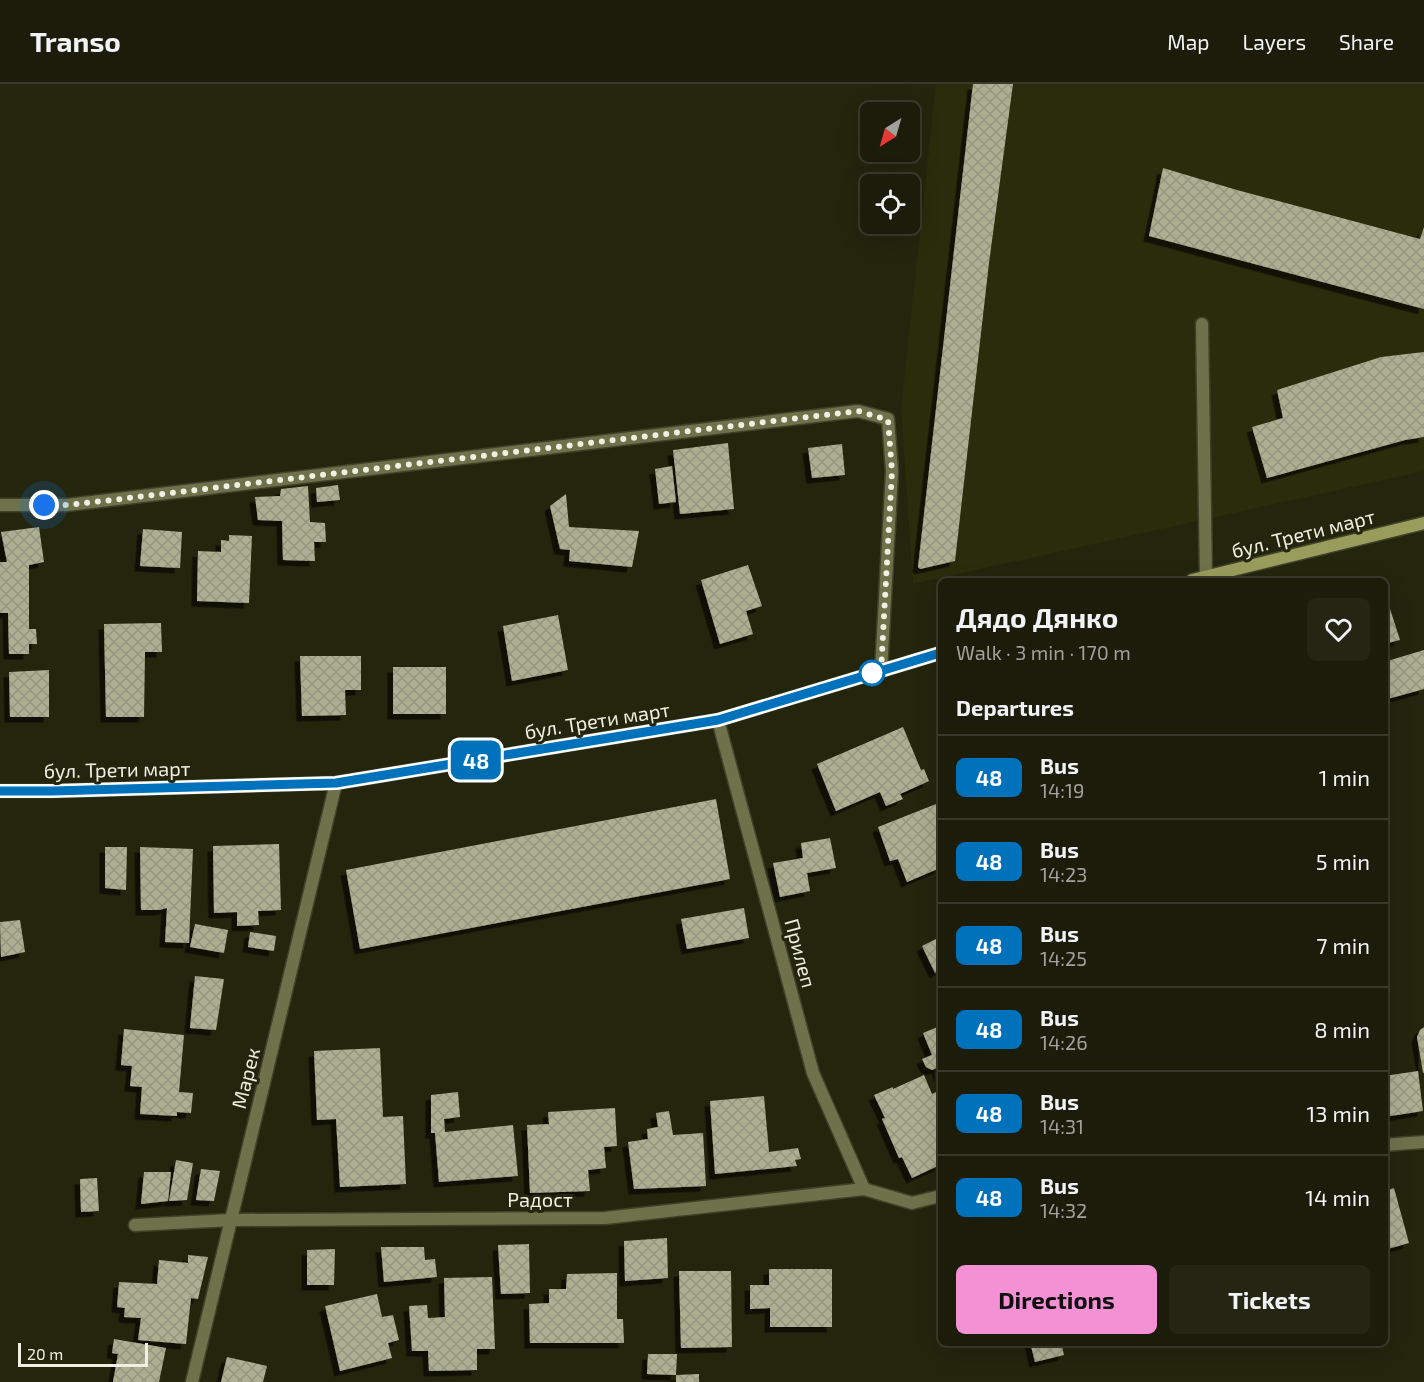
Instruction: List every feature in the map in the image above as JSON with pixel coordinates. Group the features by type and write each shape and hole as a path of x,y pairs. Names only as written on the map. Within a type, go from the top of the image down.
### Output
{"street":[{"path":"1202,324 1206,577"},
{"path":"0,505 67,505 858,411 888,420 889,430 892,471 881,671"},
{"name":"бул. Трети март","path":"1201,578 1424,523"},
{"name":"бул. Трети март","path":"0,791 336,783 718,720 938,654"},
{"name":"Прилеп","path":"718,720 813,1073 864,1189"},
{"name":"Марек","path":"192,1382 336,783"},
{"path":"1388,1145 1424,1142"},
{"name":"Радост","path":"135,1225 231,1220 605,1218 864,1189 912,1203 938,1196"}],"shaded area":[{"path":"936,84 1424,84 1424,471 913,584 901,409"}],"building":[{"path":"973,84 1013,84 989,263 955,561 920,569 918,567"},
{"path":"1163,168 1420,239 1424,227 1424,309 1149,236"},
{"path":"1424,352 1424,437 1405,440 1267,478 1252,427 1283,418 1277,390 1381,357"},
{"path":"728,443 734,509 680,514 673,450"},
{"path":"842,444 845,475 812,478 808,448"},
{"path":"672,466 676,502 659,504 655,469"},
{"path":"338,485 340,500 317,502 316,488"},
{"path":"308,486 310,522 325,523 326,542 314,542 315,561 283,560 282,521 258,520 255,497 280,496 281,489"},
{"path":"566,494 569,527 639,531 632,567 569,561 570,550 560,549 550,506"},
{"path":"39,527 44,562 29,565 29,629 36,629 37,644 29,644 29,654 9,654 8,613 0,613 0,562 7,562 1,532"},
{"path":"143,529 182,532 180,568 140,566"},
{"path":"229,535 252,536 249,603 197,601 198,551 221,552 221,540 229,541"},
{"path":"748,565 762,606 746,611 753,634 720,644 701,580"},
{"path":"1388,602 1400,640 1388,643"},
{"path":"558,615 568,670 512,681 503,626"},
{"path":"161,623 162,652 145,652 144,717 106,717 104,624"},
{"path":"1424,650 1424,689 1388,699 1388,661"},
{"path":"300,656 361,656 361,690 345,690 346,715 302,716"},
{"path":"393,667 446,667 446,714 393,714"},
{"path":"49,670 49,717 10,717 9,672"},
{"path":"903,727 921,770 924,769 929,781 900,794 903,799 886,806 880,792 836,811 817,764"},
{"path":"716,799 730,879 360,949 346,870"},
{"path":"936,804 938,869 907,882 898,859 890,861 878,827"},
{"path":"830,838 836,868 807,873 810,891 780,897 773,863 803,858 801,843"},
{"path":"279,844 281,910 258,911 259,925 237,926 237,912 214,913 213,846"},
{"path":"105,847 127,847 126,890 105,888"},
{"path":"140,847 193,849 189,943 165,942 167,908 141,910"},
{"path":"744,908 749,938 687,949 681,919"},
{"path":"20,920 25,952 1,957 0,922"},
{"path":"195,924 228,930 224,953 190,947"},
{"path":"250,932 276,936 274,951 248,947"},
{"path":"938,938 938,971 935,973 922,946"},
{"path":"195,976 224,979 216,1030 190,1028"},
{"path":"938,1027 938,1071 937,1068 932,1070 926,1067 922,1059 932,1055 923,1033"},
{"path":"1424,1027 1424,1073 1423,1073 1417,1037"},
{"path":"124,1029 184,1035 179,1092 193,1093 191,1113 177,1112 177,1116 140,1114 142,1087 130,1086 132,1066 121,1065"},
{"path":"380,1048 383,1117 403,1116 406,1184 340,1187 336,1119 317,1120 314,1051"},
{"path":"1418,1071 1423,1111 1388,1116 1388,1075"},
{"path":"924,1075 932,1094 938,1091 938,1166 912,1178 902,1157 899,1158 874,1095 893,1087 893,1089"},
{"path":"458,1092 460,1117 444,1119 445,1132 513,1125 518,1176 439,1182 435,1133 431,1133 431,1095"},
{"path":"764,1096 769,1152 798,1148 801,1159 795,1160 797,1166 715,1174 710,1101"},
{"path":"615,1108 617,1146 604,1147 606,1168 588,1170 590,1191 530,1193 527,1125 549,1124 548,1112"},
{"path":"669,1111 673,1135 703,1133 706,1186 634,1189 628,1142 648,1139 647,1129 658,1127 656,1113"},
{"path":"176,1160 193,1163 187,1200 169,1201"},
{"path":"201,1169 220,1171 214,1201 196,1200"},
{"path":"144,1172 171,1172 168,1201 141,1204"},
{"path":"97,1178 99,1211 81,1212 80,1179"},
{"path":"1394,1188 1409,1243 1388,1249 1388,1190"},
{"path":"667,1238 668,1278 625,1281 624,1241"},
{"path":"529,1244 530,1293 501,1294 498,1245"},
{"path":"381,1247 424,1247 425,1260 435,1259 437,1277 384,1282"},
{"path":"335,1249 334,1285 307,1285 307,1250"},
{"path":"188,1255 208,1257 198,1299 191,1298 186,1344 138,1340 141,1318 124,1317 125,1308 117,1307 119,1282 157,1284 159,1260 188,1263"},
{"path":"769,1269 832,1269 832,1327 770,1327 770,1308 750,1309 750,1285 769,1285"},
{"path":"679,1271 731,1271 732,1347 681,1348"},
{"path":"617,1273 617,1319 623,1319 624,1343 530,1343 529,1304 549,1303 549,1289 566,1289 567,1274"},
{"path":"492,1277 495,1349 477,1349 477,1370 429,1371 428,1351 412,1351 409,1306 427,1305 428,1318 445,1317 444,1278"},
{"path":"377,1294 382,1317 393,1315 399,1340 388,1343 392,1358 340,1371 325,1306"},
{"path":"114,1339 166,1348 159,1382 113,1382 118,1354 112,1353"},
{"path":"1031,1346 1062,1346 1064,1355 1035,1362"},
{"path":"648,1354 677,1354 676,1375 647,1374"},
{"path":"227,1357 267,1366 263,1382 221,1382"},
{"path":"699,1374 699,1382 676,1382 676,1375"}],"bus line":[{"name":"48","path":"0,791 336,783 718,720 938,654"}],"route":[{"path":"44,505 112,500 858,411 888,420 892,471 881,671 872,673"}]}
